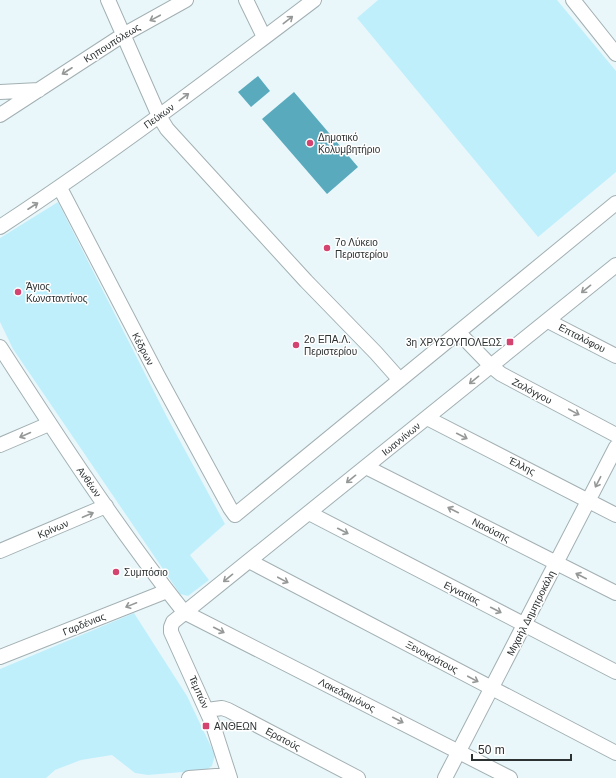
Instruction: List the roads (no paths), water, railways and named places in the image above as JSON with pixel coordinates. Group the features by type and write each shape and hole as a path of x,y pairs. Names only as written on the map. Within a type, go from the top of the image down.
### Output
{"street":[{"path":"108,0 159,116 167,128 259,230 400,380 616,203"},
{"name":"Κηπουπόλεως","path":"0,115 173,4 186,0"},
{"path":"246,0 264,37"},
{"name":"Πεύκων","path":"0,227 60,188 264,37 280,27 314,0"},
{"path":"573,0 616,54"},
{"path":"0,92 39,90"},
{"name":"Κέδρων","path":"60,188 158,376 235,515 400,380"},
{"name":"Ιωαννίνων","path":"184,612 249,562 366,466 548,321 616,264"},
{"name":"Επταλόφου","path":"548,321 616,356"},
{"name":"Ζαλόγγου","path":"459,333 491,366 501,374 616,435"},
{"name":"Ανθέων","path":"0,346 49,424 153,573 184,612"},
{"name":"Έλλης","path":"427,418 616,515"},
{"path":"0,445 49,424"},
{"name":"Μιχαήλ Δημητροκάλη","path":"445,778 616,447"},
{"name":"Ναούσης","path":"366,466 616,593"},
{"name":"Κρίνων","path":"0,551 106,506"},
{"name":"Εγνατίας","path":"309,513 616,672"},
{"name":"Ξενοκράτους","path":"249,562 616,753"},
{"name":"Γαρδένιας","path":"0,657 167,591"},
{"name":"Τεμπών","path":"184,612 172,624 171,632 207,710 230,776"},
{"name":"Λακεδαιμόνος","path":"184,612 510,778"},
{"name":"Ερατούς","path":"207,710 222,708 228,710 358,778"},
{"path":"189,778 230,776"}],"place":[{"name":"Δημοτικό Κολυμβητήριο","path":"310,143"},
{"name":"7ο Λύκειο Περιστερίου","path":"327,248"},
{"name":"Άγιος Κωνσταντίνος","path":"18,292"},
{"name":"3η ΧΡΥΣΟΥΠΟΛΕΩΣ","path":"510,342"},
{"name":"2ο ΕΠΑ.Λ. Περιστερίου","path":"296,345"},
{"name":"Συμπόσιο","path":"116,572"},
{"name":"ΑΝΘΕΩΝ","path":"206,726"}]}
